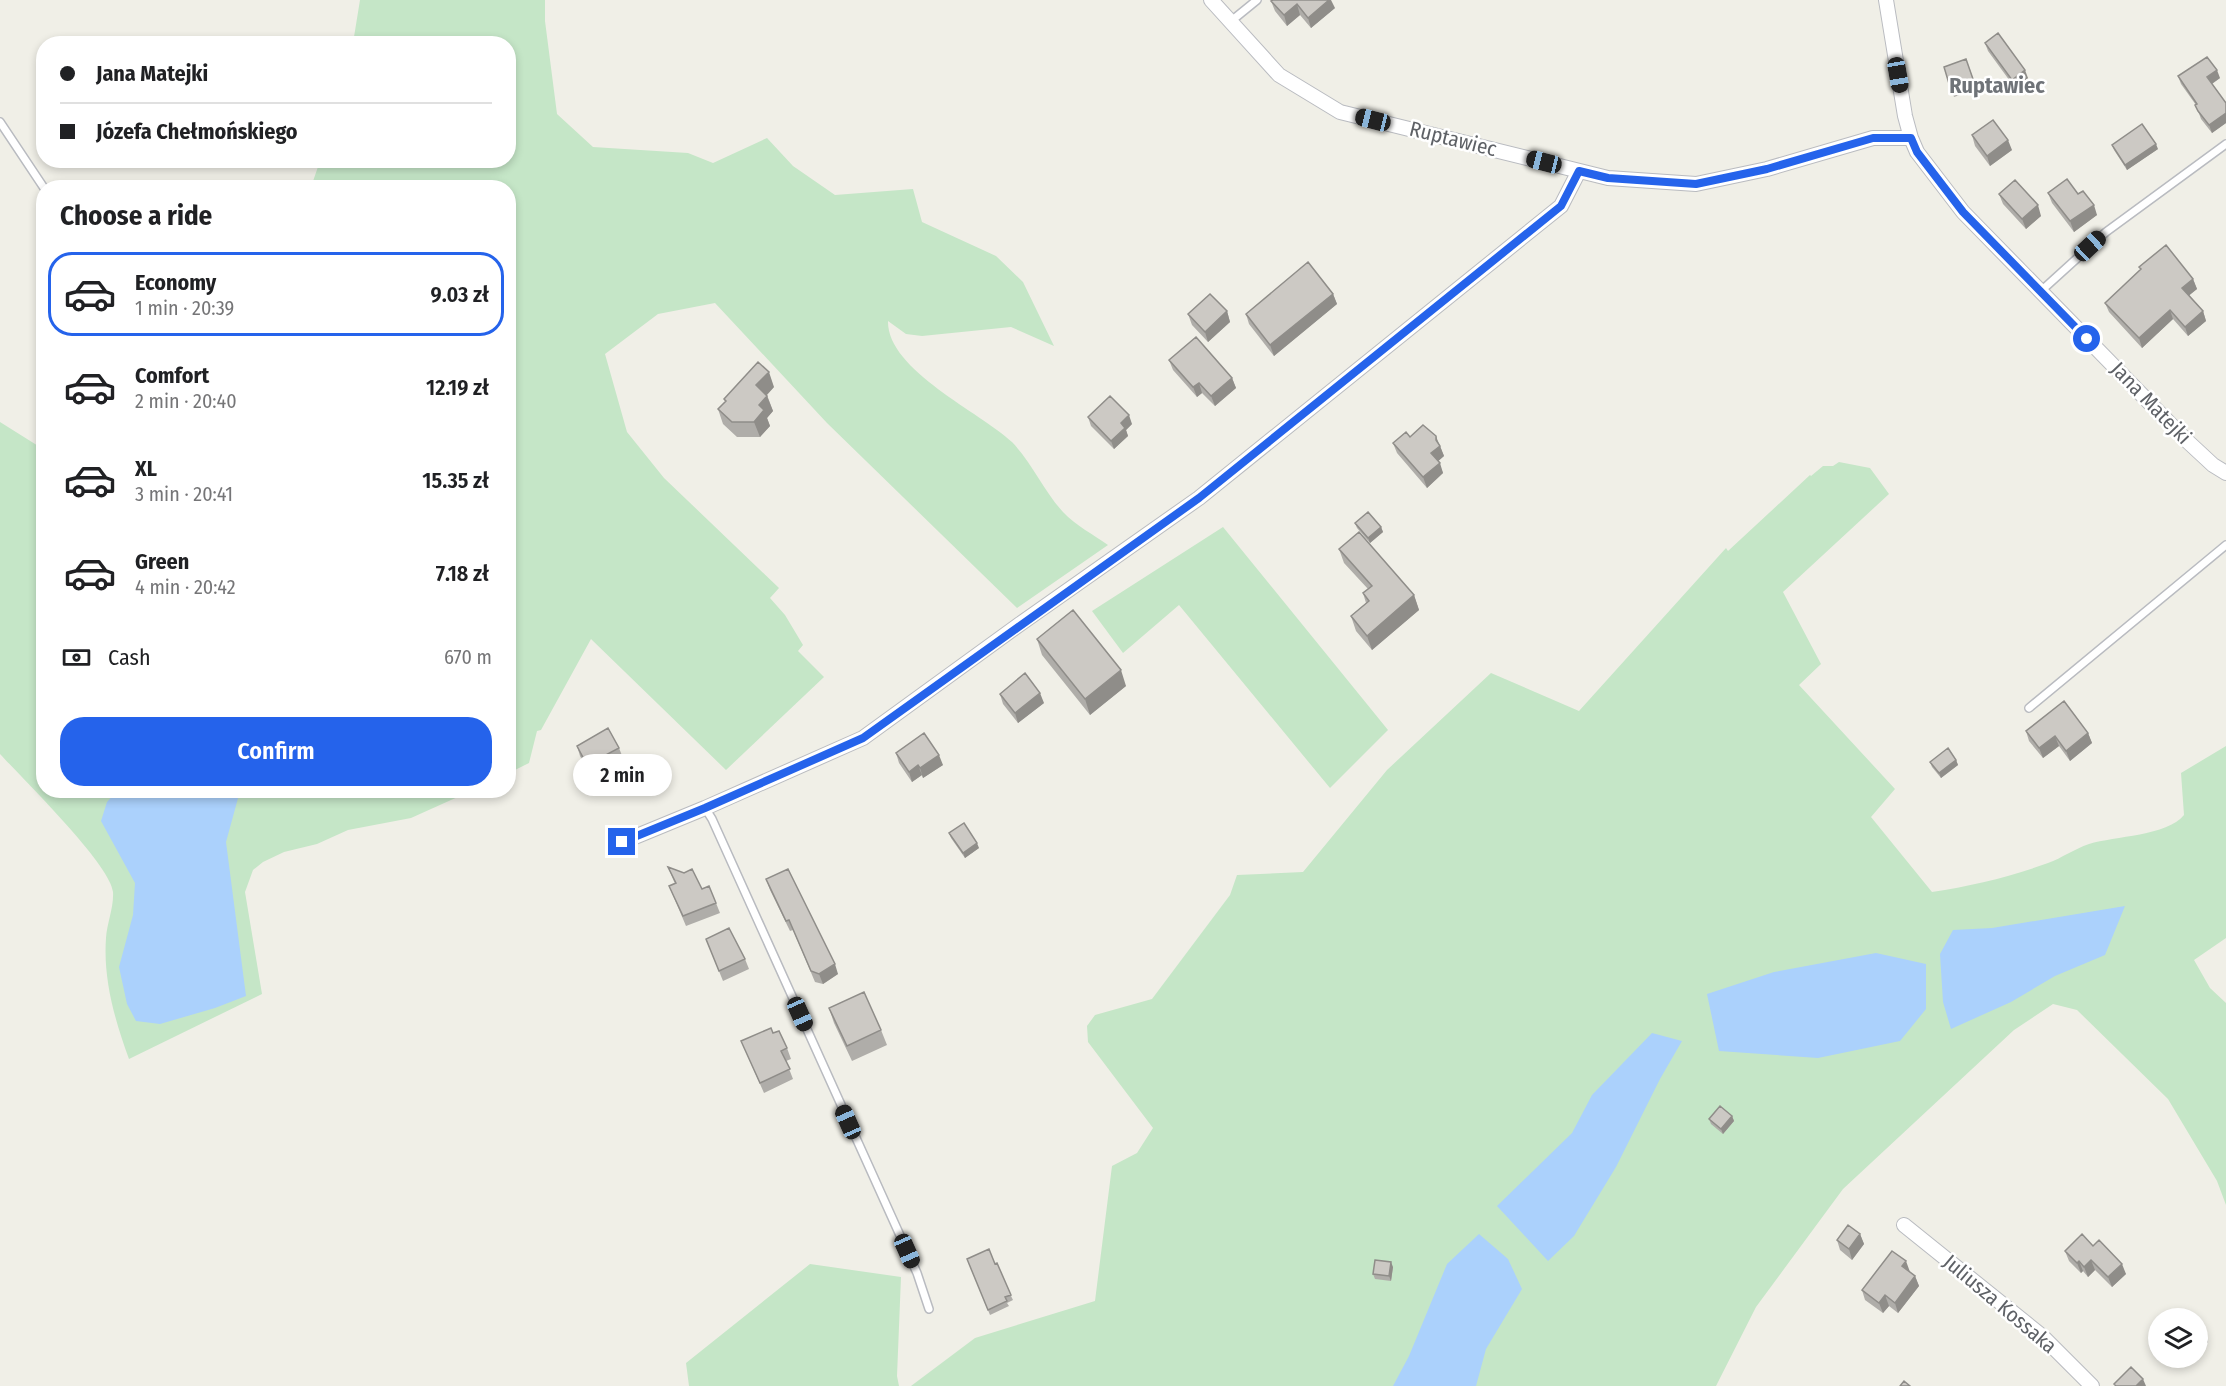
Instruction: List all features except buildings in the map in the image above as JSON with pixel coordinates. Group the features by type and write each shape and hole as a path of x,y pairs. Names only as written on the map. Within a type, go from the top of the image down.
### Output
{"street":[{"name":"Ruptawiec","path":"1211,0 1279,75 1340,112 1608,178 1696,184 1767,169 1873,138 1911,138"},
{"name":"Jana Matejki","path":"1886,0 1905,116 1917,152 1963,212 2185,439 2213,465 2226,473"},
{"path":"620,843 863,738 1199,498 1561,206 1579,171"},
{"name":"Juliusza Kossaka","path":"1904,1226 2042,1336 2092,1386"}],"lane":[{"path":"1230,22 1257,0"},
{"path":"0,122 39,180"},
{"path":"2041,291 2106,232 2226,144"},
{"path":"2029,708 2226,545"},
{"path":"705,808 917,1273 929,1309"}],"green space":[{"path":"360,0 545,0 545,21 557,114 593,147 688,153 713,163 767,138 793,166 835,195 913,189 922,222 996,256 1023,282 1054,346 1011,327 922,336 906,334 888,321 892,339 902,356 918,373 1012,442 1063,512 1079,526 1108,545 1017,608 827,423 715,303 658,314 605,354 627,432 664,478 779,588 770,598 785,615 803,645 798,651 824,677 726,770 591,639 541,730 537,731 529,763 516,770 516,180 313,180 318,168 516,168 516,36 354,36"},
{"path":"0,422 36,445 36,792 0,754"},
{"path":"1839,462 1870,468 1889,494 1783,592 1821,664 1799,685 1895,789 1871,817 1932,892 2005,877 2048,863 2089,844 2166,827 2184,815 2181,773 2226,746 2226,938 2194,960 2210,988 2226,1003 2226,1205 2217,1181 2168,1099 2077,1010 2053,1004 2014,1030 1843,1189 1756,1307 1716,1386 911,1386 975,1338 1095,1301 1112,1166 1137,1153 1153,1128 1088,1042 1087,1026 1095,1015 1152,999 1230,895 1237,875 1303,872 1387,770 1491,673 1579,711 1726,548 1728,551 1810,475 1823,466 1833,466"},
{"path":"1223,527 1388,730 1330,788 1179,605 1123,653 1092,611"},
{"path":"42,798 455,798 411,818 348,830 317,844 284,852 263,862 253,870 245,892 262,994 129,1059 115,1015 106,969 106,938 113,892 98,862"},
{"path":"810,1264 901,1277 897,1376 899,1386 689,1386 686,1363"}],"water":[{"path":"111,798 238,798 226,842 246,996 215,1008 160,1024 136,1021 127,1004 119,967 133,915 135,883 101,821 107,802"},
{"path":"2125,906 2105,955 2055,976 2011,1002 1951,1029 1943,1002 1940,954 1953,930 1992,928"},
{"path":"1876,953 1926,964 1926,1009 1900,1041 1818,1058 1719,1051 1707,994 1774,972"},
{"path":"1652,1033 1682,1041 1660,1079 1616,1167 1574,1236 1548,1261 1497,1206 1572,1133 1592,1095"},
{"path":"1479,1234 1508,1259 1522,1289 1486,1349 1476,1386 1393,1386 1409,1356 1447,1264"}],"district":[{"name":"Ruptawiec","path":"1997,85"}],"route":[{"path":"622,842 863,738 1199,498 1561,206 1579,171 1608,178 1696,184 1767,169 1873,138 1911,138 1917,152 1963,212 2087,339"}]}
